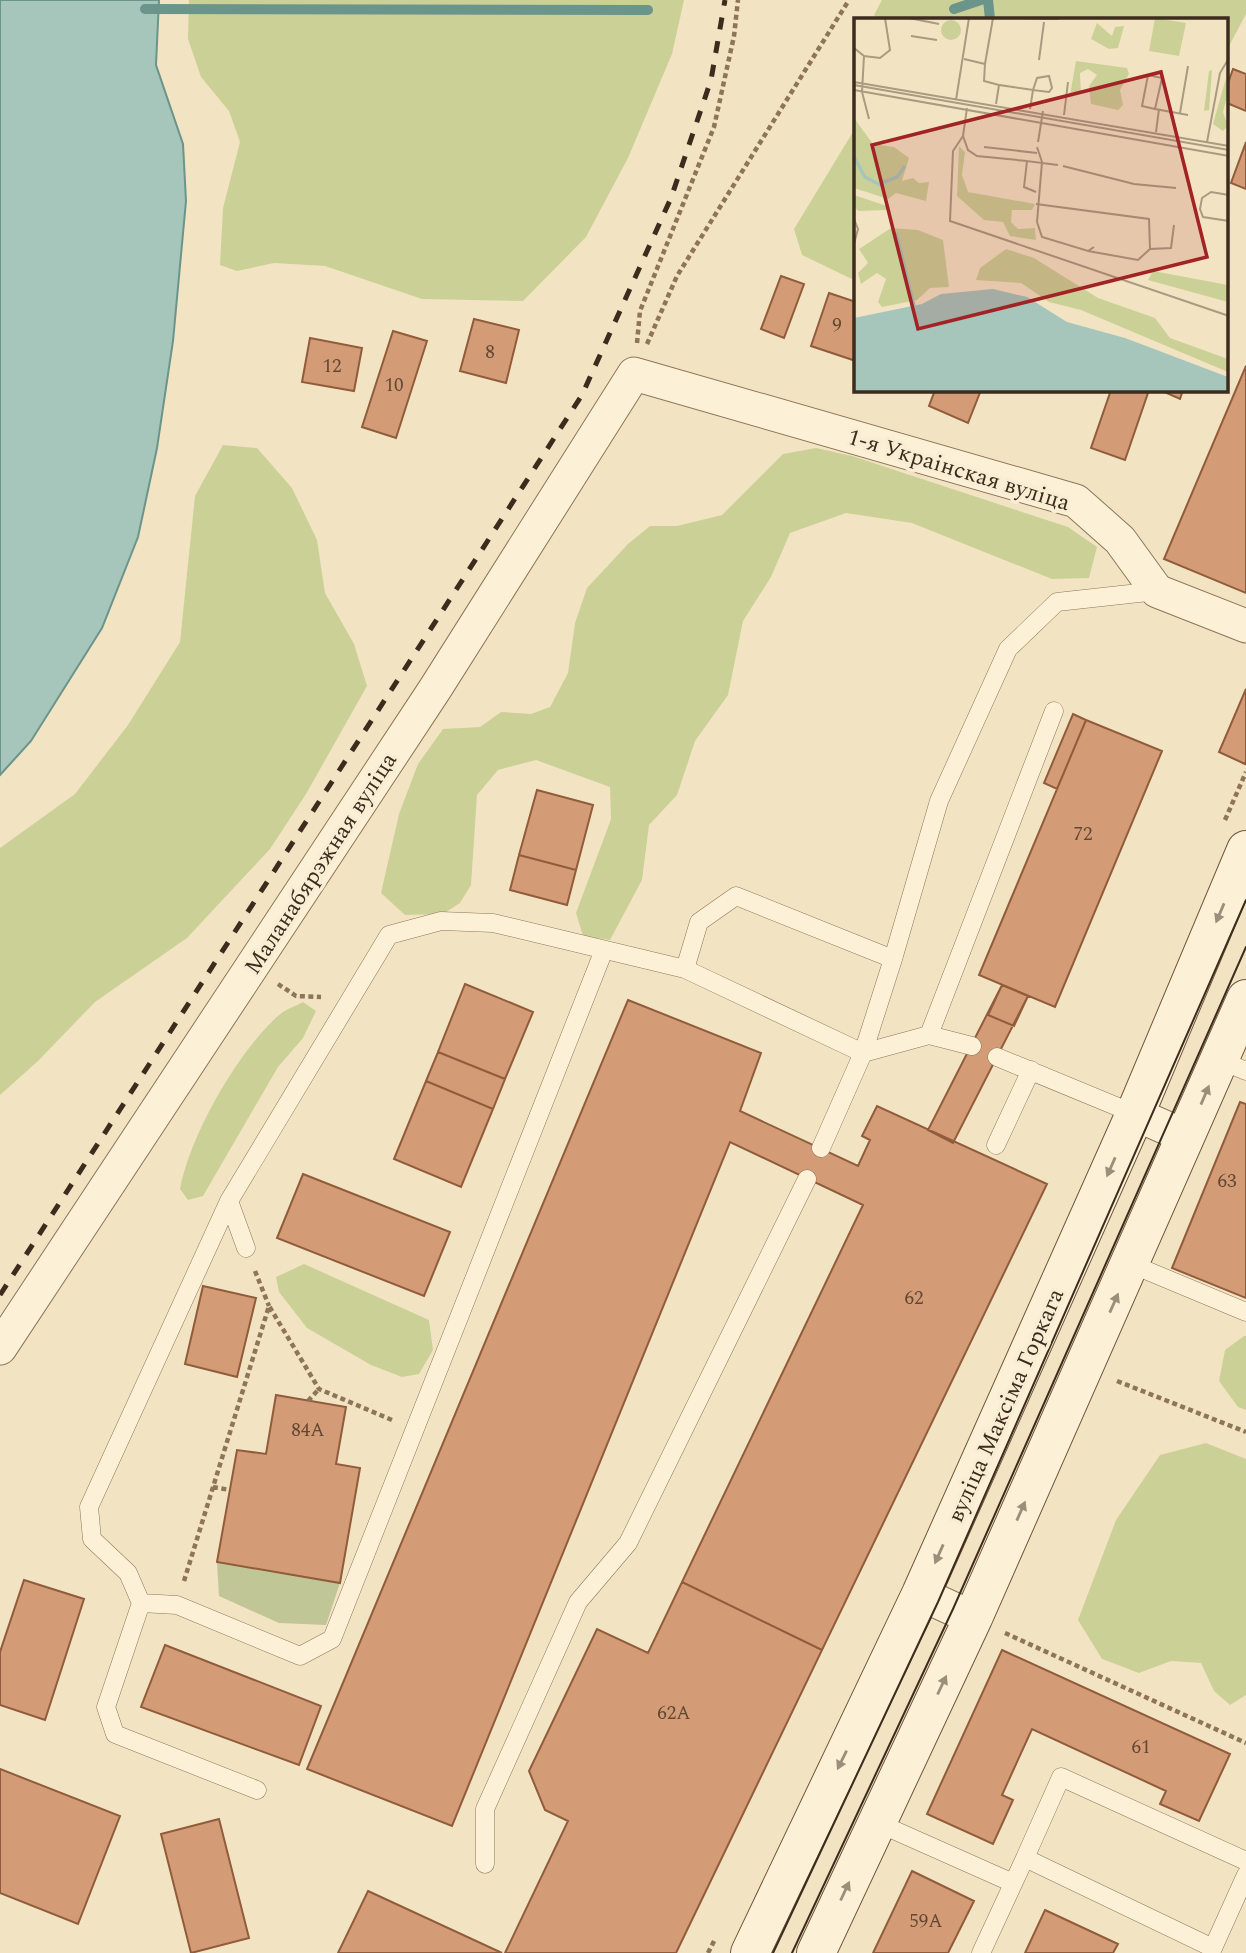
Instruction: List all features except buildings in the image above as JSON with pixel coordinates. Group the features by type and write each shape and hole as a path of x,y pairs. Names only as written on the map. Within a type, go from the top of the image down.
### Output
{"main road":[{"name":"вуліца Максіма Горкага","path":"750,1953 921,1594 1135,1114 1246,850"},
{"path":"816,1953 973,1618 1187,1138 1233,1065 1246,999"}],"street":[{"name":"1-я Украінская вуліца","path":"634,374 1076,501 1120,540 1157,591"},
{"name":"Маланабярэжная вуліца","path":"0,1348 435,689 634,374"},
{"path":"1157,591 1246,626"},
{"path":"1135,1114 1187,1138"},
{"path":"921,1594 973,1618"}],"lane":[{"path":"821,1148 863,1053 939,801 1008,649 1057,602 1157,591"},
{"path":"929,1035 1054,710"},
{"path":"685,969 699,922 736,896 893,959"},
{"path":"257,1790 115,1734 106,1707 141,1603 128,1573 92,1539 89,1507 229,1201 389,935 441,921 493,923 685,969 863,1053 929,1035 972,1046"},
{"path":"141,1603 177,1605 300,1656 332,1639 412,1429 604,950"},
{"path":"997,1057 1135,1114"},
{"path":"996,1145 1031,1070"},
{"path":"485,1864 485,1809 578,1602 628,1542 807,1179"},
{"path":"229,1201 246,1248"},
{"path":"1131,1264 1246,1312"},
{"path":"981,1953 1061,1777 1246,1861"},
{"path":"878,1822 1013,1883"},
{"path":"1025,1858 1213,1948 1246,1875"}],"path":[{"path":"634,374 640,311 714,127 734,36 738,0"},
{"path":"634,374 677,276 849,0"},
{"path":"270,979 296,996 309,998"},
{"path":"246,1248 269,1306 319,1389 412,1429"},
{"path":"177,1605 269,1306"},
{"path":"1113,1379 1246,1432"},
{"path":"308,1401 319,1389"},
{"path":"213,1487 230,1490"},
{"path":"973,1618 1246,1743"}],"green space":[{"path":"189,0 684,0 672,54 628,158 586,237 523,301 422,299 325,266 274,263 237,271 220,265 223,208 240,142 229,111 201,77 188,39"},
{"path":"882,0 1246,0 1246,14 1228,48 1228,18 877,18 874,15"},
{"path":"854,130 854,280 802,255 794,229"},
{"path":"223,445 257,448 292,488 317,540 325,593 354,644 367,686 306,794 270,849 187,938 95,1002 38,1061 0,1095 0,848 75,794 128,725 180,642 195,496"},
{"path":"816,448 852,456 1068,527 1097,547 1089,578 1052,579 912,523 846,513 790,533 771,577 743,621 728,695 695,741 677,795 649,825 642,880 610,940 583,936 576,913 611,819 610,787 536,760 498,770 477,795 471,885 460,903 443,914 405,915 381,893 399,814 418,764 443,729 480,727 501,712 531,714 550,707 568,673 575,623 587,588 628,544 650,526 677,526 722,515 783,454"},
{"path":"303,1002 316,1011 303,1038 278,1067 203,1196 188,1200 180,1189 185,1167 218,1095 263,1031 282,1013"},
{"path":"304,1264 429,1320 433,1350 419,1374 402,1377 371,1365 307,1328 279,1292 276,1277"},
{"path":"1244,1336 1246,1410 1238,1407 1219,1381 1225,1350"},
{"path":"1206,1443 1246,1459 1246,1695 1230,1705 1214,1691 1201,1663 1171,1661 1139,1673 1102,1659 1078,1620 1116,1520 1160,1455"},
{"path":"217,1562 340,1583 326,1625 279,1623 219,1596"}],"water":[{"path":"0,0 159,0 156,65 183,144 186,201 173,341 157,448 138,537 102,628 31,741 0,775"}],"waterway":[{"path":"954,9 981,0"},
{"path":"988,0 990,18"},
{"path":"145,9 648,10"}],"tram line":[{"path":"773,1953 938,1602 1246,900"},
{"path":"792,1953 953,1609 1246,947"}],"railway":[{"path":"0,1295 582,395 671,198 711,80 725,0"}]}
